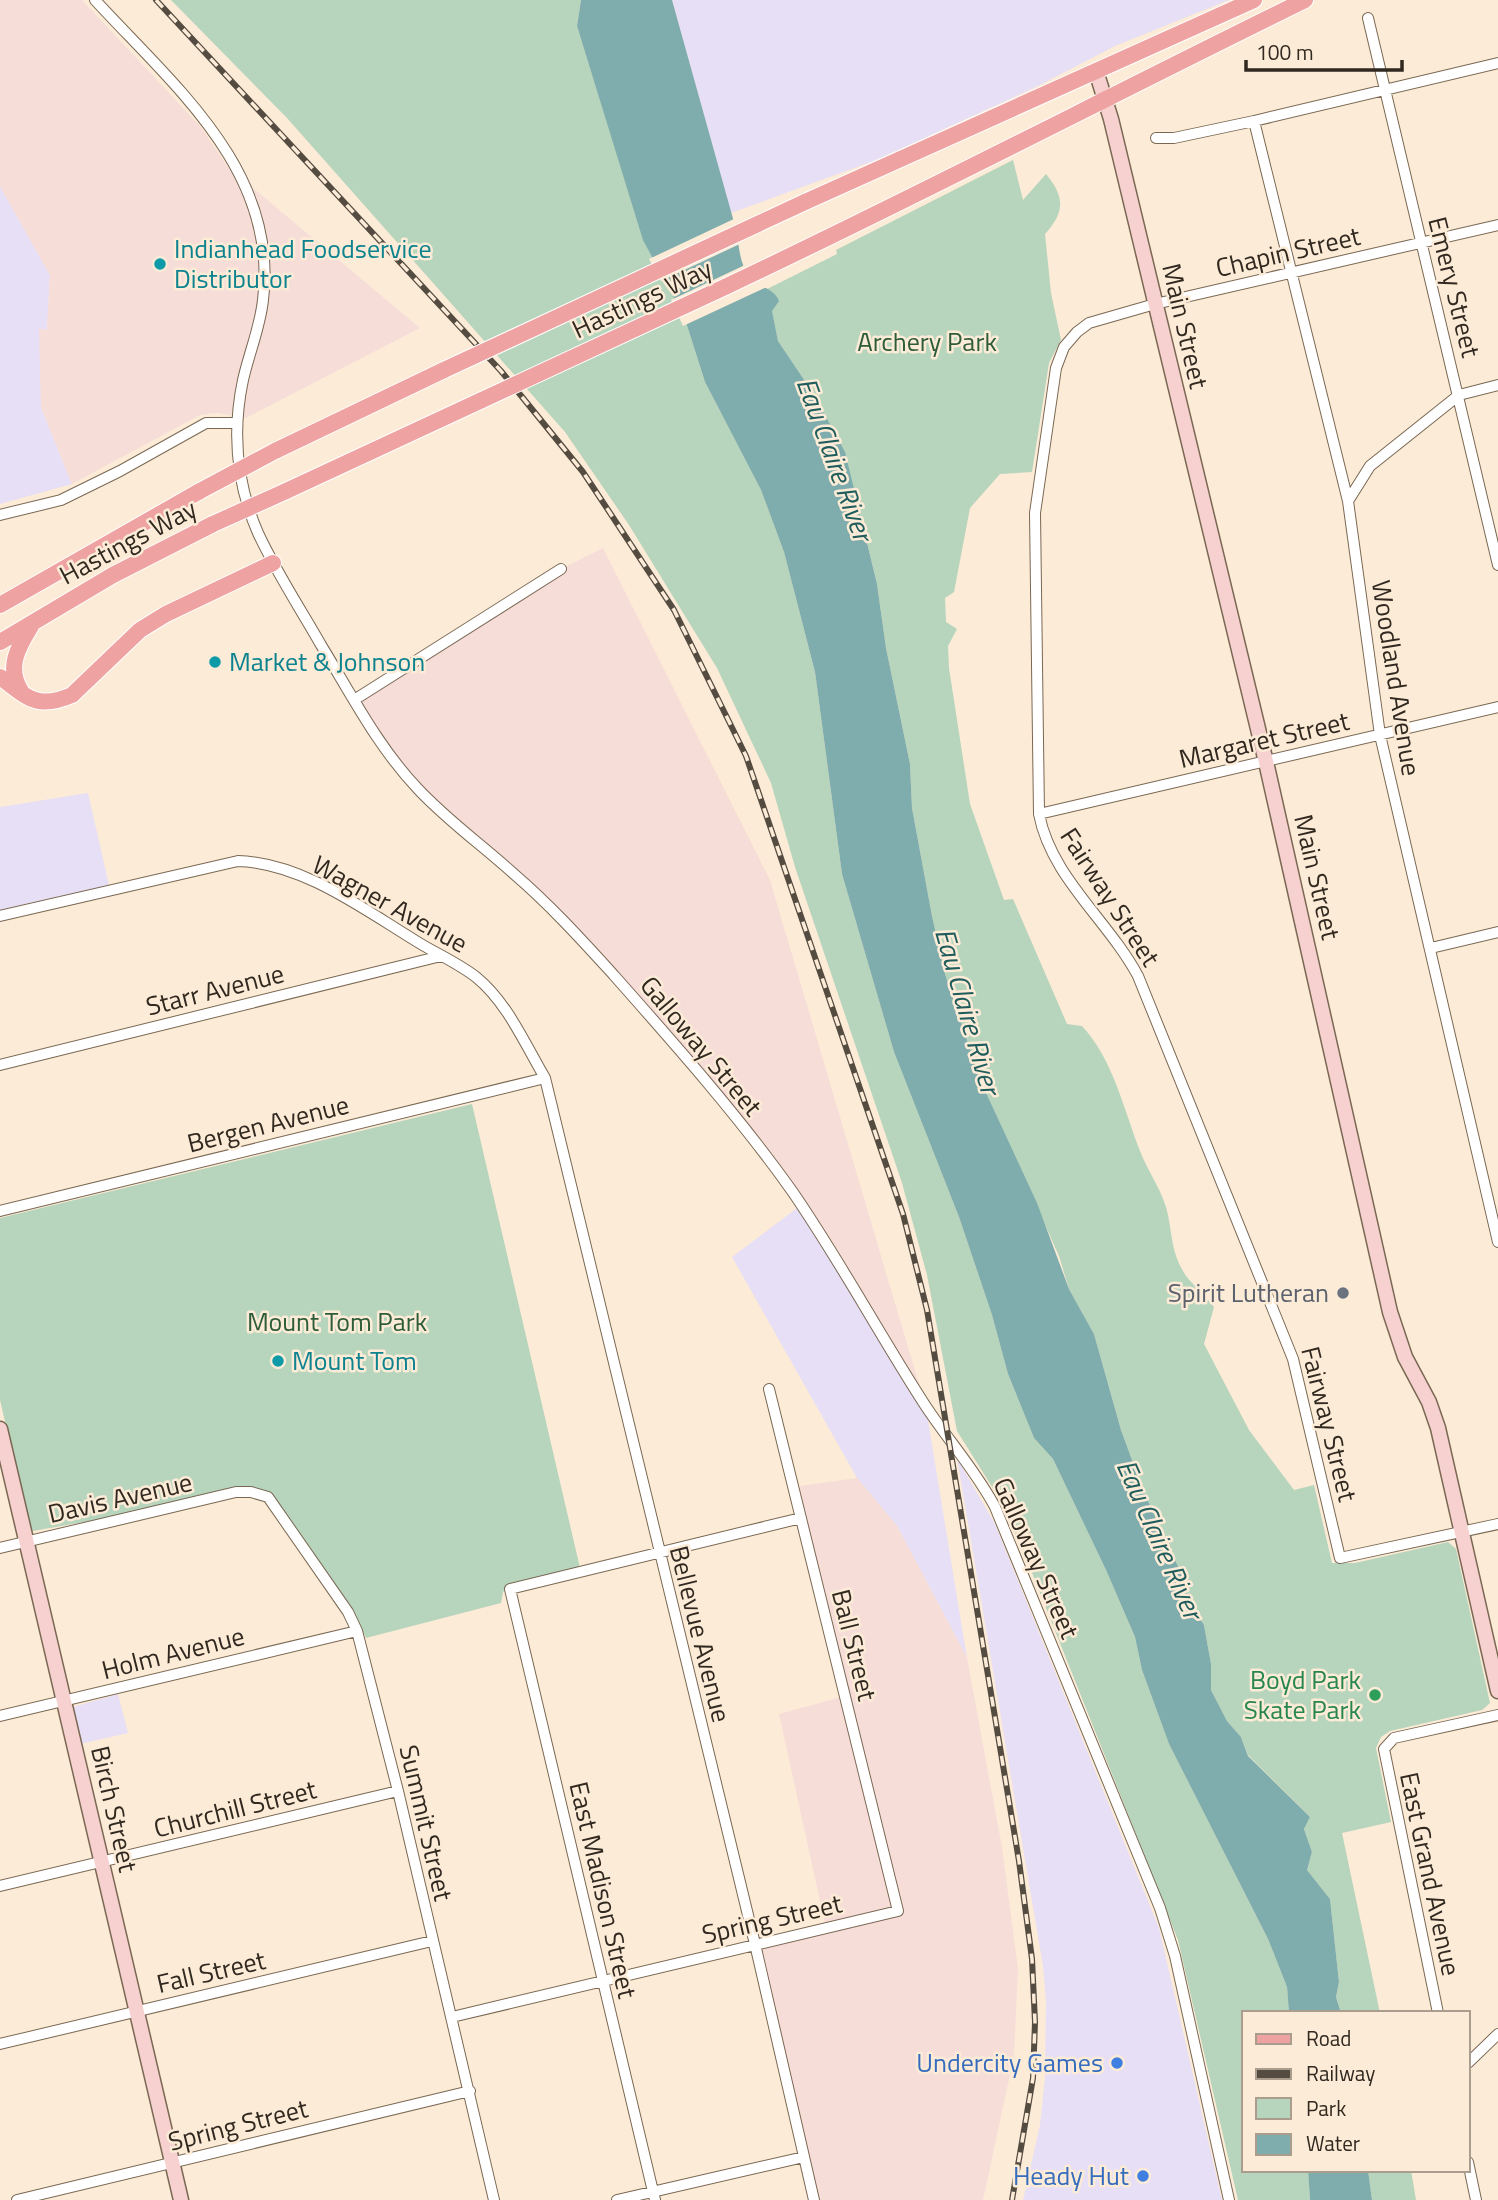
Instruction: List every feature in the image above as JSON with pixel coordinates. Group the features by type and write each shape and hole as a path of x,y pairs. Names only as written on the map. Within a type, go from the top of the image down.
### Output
{"main road":[{"name":"Hastings Way","path":"0,605 275,451 805,202 1254,0"},
{"name":"Hastings Way","path":"0,642 113,575 213,524 830,238 1305,0"},
{"path":"0,677 44,704 72,695 140,630 166,614 274,563"},
{"path":"20,691 15,683 15,658 18,646 34,622"}],"street":[{"name":"Galloway Street","path":"95,0 212,128 244,181 258,223 264,259 264,298 236,423 244,492 256,529 354,700 382,745 415,787 555,913 612,973 741,1126 821,1234 926,1408 985,1488 1160,1908 1175,1956 1229,2200"},
{"name":"Emery Street","path":"1368,18 1420,243 1496,546 1498,565"},
{"path":"1156,138 1174,138 1254,121 1498,63"},
{"name":"Main Street","path":"1096,71 1266,762 1390,1312 1405,1357 1429,1402 1463,1531 1498,1691"},
{"name":"Woodland Avenue","path":"1254,121 1348,501 1380,735 1498,1242"},
{"name":"Chapin Street","path":"1089,323 1154,304 1498,225"},
{"name":"Fairway Street","path":"1089,323 1064,347 1056,368 1035,513 1039,814 1050,852 1125,951 1168,1050 1293,1359 1340,1558 1463,1531"},
{"path":"1348,501 1370,466 1459,395 1498,385"},
{"path":"0,515 61,500 120,471 206,422 236,423"},
{"path":"354,700 561,569"},
{"name":"Margaret Street","path":"1039,814 1498,707"},
{"name":"Wagner Avenue","path":"0,916 238,861 257,862 280,868 341,895 476,977 504,1008 545,1078"},
{"path":"1431,948 1498,932"},
{"name":"Starr Avenue","path":"0,1065 441,956"},
{"name":"Bergen Avenue","path":"0,1211 545,1078"},
{"name":"Bellevue Avenue","path":"545,1078 755,1944 814,2200"},
{"name":"Ball Street","path":"769,1389 898,1911"},
{"name":"Birch Street","path":"0,1429 181,2200"},
{"name":"Davis Avenue","path":"0,1549 236,1492 251,1492"},
{"name":"Summit Street","path":"251,1492 268,1497 348,1612 357,1631 398,1791 494,2200"},
{"path":"659,1553 801,1518"},
{"path":"1463,1531 1498,1524"},
{"name":"East Madison Street","path":"654,2195 510,1589 659,1553"},
{"name":"Holm Avenue","path":"0,1716 357,1631"},
{"name":"East Grand Avenue","path":"1438,2011 1384,1755 1385,1744 1394,1738 1498,1715"},
{"name":"Churchill Street","path":"0,1886 398,1791"},
{"name":"Spring Street","path":"452,2017 898,1911"},
{"name":"Fall Street","path":"0,2044 432,1941"},
{"path":"1470,2061 1498,2034"},
{"name":"Spring Street","path":"17,2200 470,2091"},
{"path":"617,2200 654,2195 804,2157"},
{"path":"1470,2172 1476,2200"}],"shaded area":[{"path":"0,0 82,0 200,126 228,167 420,328 246,418 217,413 200,415 72,484 41,407 39,329 47,330 50,275 0,186"},
{"path":"672,0 1229,0 1115,46 1038,86 876,160 731,213"},
{"path":"0,186 50,275 47,330 40,329 41,407 72,484 0,504"},
{"path":"603,548 770,880 926,1408 835,1256 741,1126 555,913 415,787 354,700 561,569"},
{"path":"88,793 109,885 0,910 0,807"},
{"path":"801,1205 926,1408 967,1658 897,1526 857,1478 732,1257"},
{"path":"957,1458 995,1524 1159,1928 1222,2200 1023,2200 1040,2125 1045,2077 1046,2001 1043,1966"},
{"path":"857,1478 897,1526 967,1658 1002,1847 1018,1969 1014,2056 983,2200 814,2200 755,1944 826,1928 779,1714 845,1696 801,1518 800,1486"},
{"path":"118,1694 128,1733 80,1744 73,1707"}],"green space":[{"path":"171,0 581,0 577,26 622,170 684,316 705,382 761,490 784,552 815,672 842,874 894,1052 959,1217 992,1315 1008,1374 1034,1438 1053,1459 1106,1570 1135,1637 1142,1670 1169,1744 1268,1939 1287,1987 1289,2011 1242,2011 1242,2172 1308,2172 1310,2200 1238,2200 1178,1940 1025,1555 999,1498 957,1431 927,1275 902,1183 795,867 771,783 717,668 629,525 565,432 287,118"},
{"name":"Archery Park","path":"1013,160 1023,200 1046,174 1057,190 1059,211 1045,234 1051,293 1061,340 1049,363 1032,472 1000,474 970,508 954,592 945,598 946,622 957,629 948,646 949,668 970,804 1004,900 1013,899 1067,1024 1082,1026 1093,1039 1110,1069 1140,1151 1166,1207 1179,1264 1185,1275 1214,1307 1204,1344 1249,1430 1294,1490 1314,1485 1332,1563 1355,1563 1448,1542 1456,1549 1490,1703 1482,1710 1390,1731 1381,1737 1376,1748 1391,1822 1342,1833 1380,2011 1340,2011 1336,1997 1339,1982 1330,1899 1307,1870 1312,1852 1304,1829 1310,1817 1248,1755 1241,1737 1227,1721 1211,1690 1211,1664 1204,1625 1190,1603 1181,1573 1143,1490 1121,1430 1094,1334 1069,1289 1059,1256 981,1082 945,974 912,808 910,764 886,648 877,584 854,490 813,393 778,341 767,289 837,254 836,250"},
{"name":"Mount Tom Park","path":"472,1104 580,1568 507,1588 503,1592 501,1603 366,1638 351,1606 269,1493 240,1486 101,1519 33,1531 28,1521 0,1400 0,1218"},
{"path":"1368,2172 1411,2172 1416,2200 1372,2200"}],"water":[{"name":"Eau Claire River","path":"581,0 672,0 737,233 740,256 749,276 777,297 779,301 772,311 778,341 813,393 845,452 877,584 886,648 910,764 912,808 945,974 981,1082 1037,1203 1069,1289 1094,1334 1121,1430 1143,1490 1181,1573 1190,1603 1204,1625 1211,1664 1211,1690 1227,1721 1241,1737 1248,1756 1310,1817 1304,1829 1312,1852 1307,1870 1330,1899 1339,1982 1336,1997 1340,2011 1289,2011 1287,1987 1268,1939 1169,1744 1142,1670 1135,1637 1106,1570 1053,1459 1034,1438 1008,1374 992,1315 959,1217 894,1052 842,874 815,672 784,552 761,490 705,382 684,316 643,240 577,26"},
{"path":"1308,2172 1368,2172 1372,2200 1310,2200"}],"pier":[{"path":"736,218 742,243 661,281 649,259"},
{"path":"747,264 753,276 769,286 683,326 671,300"}],"railway":[{"path":"156,0 501,371 583,472 674,610 746,756 903,1214 927,1310 1019,1861 1032,1959 1035,2022 1033,2078 1012,2200"}],"place":[{"name":"Indianhead Foodservice Distributor","path":"160,264"},
{"name":"Market & Johnson","path":"215,662"},
{"name":"Spirit Lutheran","path":"1343,1293"},
{"name":"Mount Tom","path":"278,1361"},
{"name":"Boyd Park Skate Park","path":"1375,1695"},
{"name":"Undercity Games","path":"1117,2063"},
{"name":"Heady Hut","path":"1143,2176"}]}
